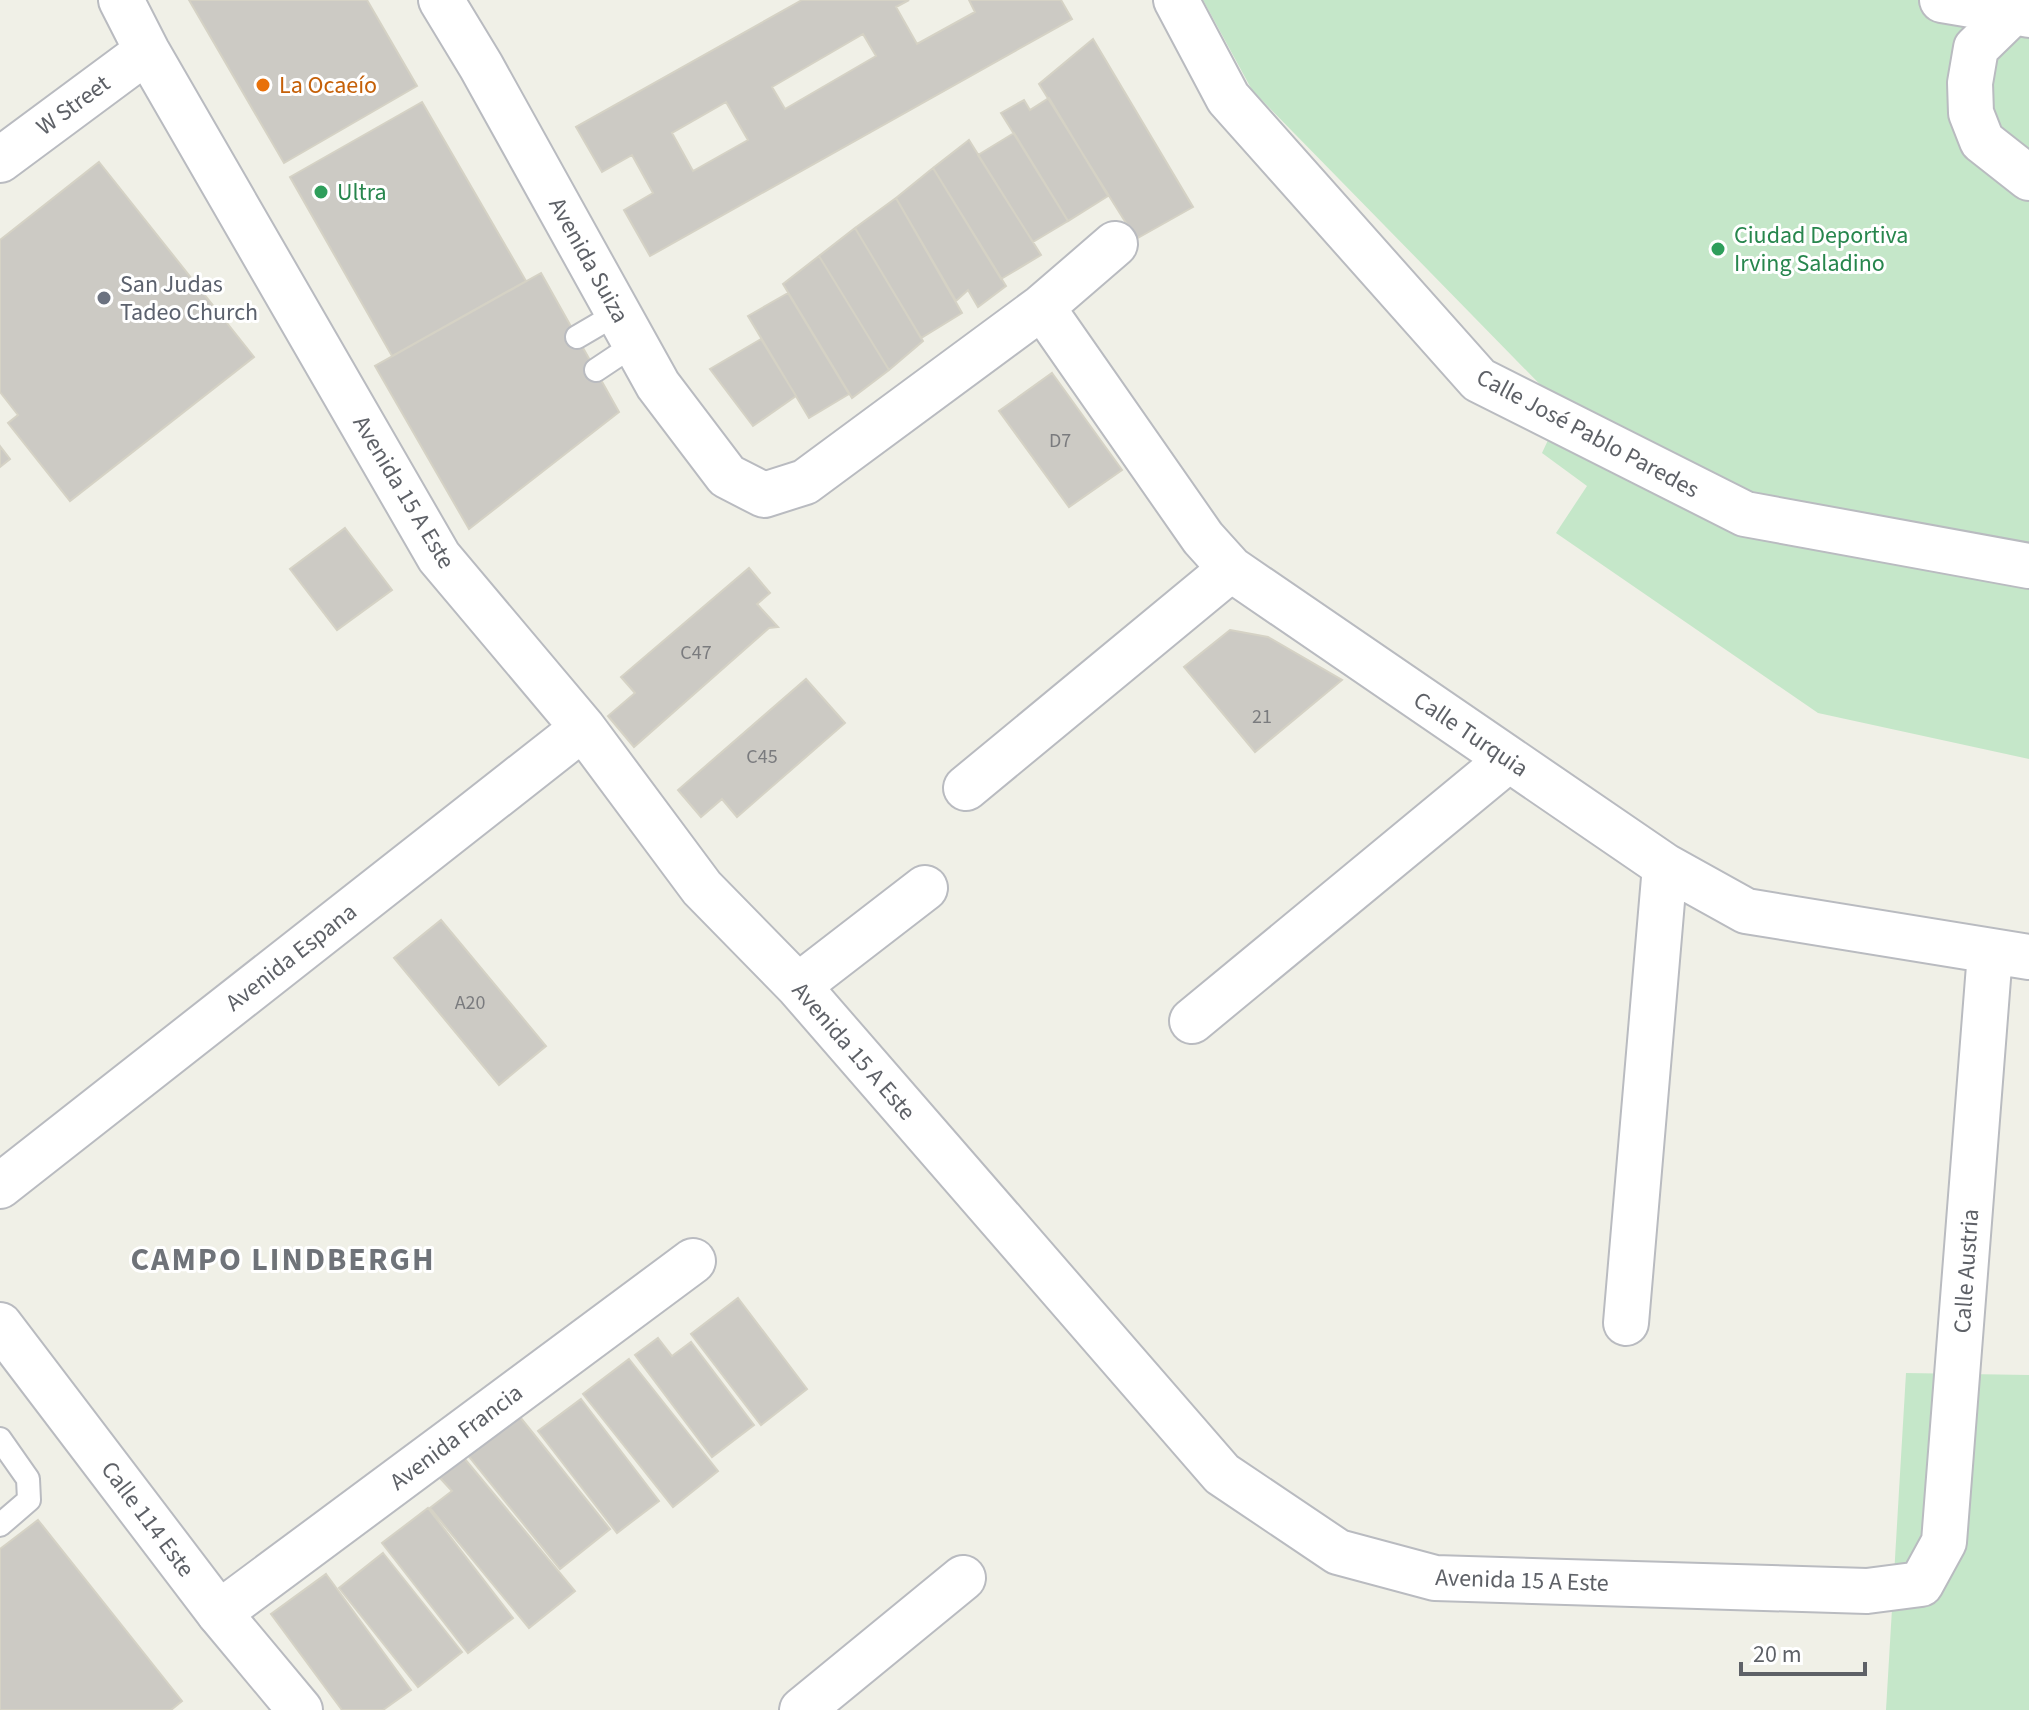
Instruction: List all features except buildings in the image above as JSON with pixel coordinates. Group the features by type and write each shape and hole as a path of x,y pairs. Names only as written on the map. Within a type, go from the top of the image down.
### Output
{"street":[{"name":"Avenida 15 A Este","path":"121,0 147,51 439,557 583,728 702,888 798,986 1222,1474 1338,1552 1435,1578 1867,1591 1921,1584"},
{"name":"Avenida Suiza","path":"441,0 481,66 658,385 727,476 764,495 805,482 1042,307"},
{"name":"Calle José Pablo Paredes","path":"1176,0 1228,98 1479,380 1745,514 2029,566"},
{"path":"1942,0 2023,9"},
{"path":"2023,9 1976,48 1970,83 1971,113 1982,141 2029,178"},
{"name":"W Street","path":"0,160 147,51"},
{"path":"1042,307 1115,244"},
{"name":"Calle Turquia","path":"1042,307 1203,538 1231,569 1665,866 1746,911 2010,955"},
{"path":"966,788 1231,569"},
{"name":"Avenida Espana","path":"0,1186 583,728"},
{"path":"1192,1021 1508,760"},
{"path":"1626,1323 1665,866"},
{"path":"798,986 925,888"},
{"name":"Calle Austria","path":"1921,1584 1944,1542 2010,955"},
{"name":"Avenida Francia","path":"219,1613 693,1261"},
{"name":"Calle 114 Este","path":"0,1325 287,1706"},
{"path":"802,1710 963,1578"}],"lane":[{"path":"577,337 626,328"},
{"path":"596,370 626,328"},
{"path":"0,1439 28,1479 29,1500 0,1525"}],"green space":[{"name":"Ciudad Deportiva Irving Saladino","path":"1203,0 2029,0 2029,759 1818,713 1556,533 1587,486 1542,453 1563,408 1252,90"},
{"path":"1906,1373 2029,1375 2029,1710 1886,1710"}],"place":[{"name":"La Ocaeío","path":"263,85"},
{"name":"Ultra","path":"321,192"},
{"name":"Ciudad Deportiva Irving Saladino","path":"1718,249"},
{"name":"San Judas Tadeo Church","path":"104,298"}],"district":[{"name":"CAMPO LINDBERGH","path":"283,1259"}]}
